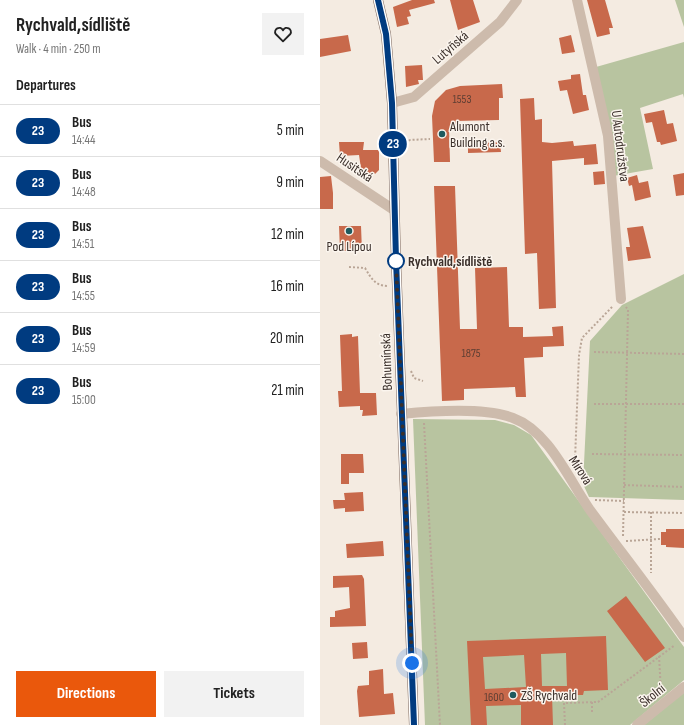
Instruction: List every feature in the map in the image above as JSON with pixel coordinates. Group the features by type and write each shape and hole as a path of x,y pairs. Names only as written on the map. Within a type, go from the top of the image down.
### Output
{"main road":[{"name":"Bohumínská","path":"378,0 386,34 392,103 401,414 414,725"}],"street":[{"name":"Lutyňská","path":"392,103 414,97 500,22 517,0"},
{"name":"U Autodružstva","path":"577,0 608,136 620,299"},
{"name":"Husitská","path":"320,161 394,210"},
{"name":"Mírová","path":"401,414 484,412 513,418 536,432 550,448 584,499 684,637"},
{"name":"Školní","path":"637,725 684,687"}],"path":[{"path":"402,146 410,140 430,139"},
{"path":"349,267 365,268 376,284 380,286 389,286"},
{"path":"568,474 575,460 579,355 582,338 620,299"},
{"path":"628,310 623,541 660,539"},
{"path":"594,352 684,354"},
{"path":"410,368 414,378 423,381"},
{"path":"594,404 684,404"},
{"path":"424,413 440,725"},
{"path":"592,454 684,455"},
{"path":"624,485 684,486"},
{"path":"584,499 624,501"},
{"path":"624,512 684,513"},
{"path":"651,512 651,573"},
{"path":"565,725 564,703 598,702 675,645"},
{"path":"660,656 661,697"},
{"path":"592,702 592,714"}],"green space":[{"path":"675,0 684,0 684,27"},
{"path":"684,42 684,98 683,94 640,108 653,169 613,176 596,67"},
{"path":"684,274 684,500 589,497 583,484 590,341 622,305"},
{"path":"413,419 495,420 514,425 531,435 684,647 684,680 630,725 425,725"},
{"path":"684,692 684,725 644,725"}],"building":[{"path":"412,0 434,0 435,3 409,10 411,16 407,17 409,24 397,27 393,7"},
{"path":"450,0 473,0 480,22 458,30"},
{"path":"587,0 605,0 613,28 609,28 610,34 597,37"},
{"path":"348,35 351,51 320,57 320,39"},
{"path":"571,35 575,52 562,54 559,38"},
{"path":"422,65 423,80 418,80 419,84 406,87 405,66"},
{"path":"580,74 583,95 586,95 589,110 573,114 567,90 560,91 558,81 571,79 571,75"},
{"path":"502,84 503,98 499,98 499,120 456,121 456,128 449,128 450,162 434,162 432,116 435,101 446,90 460,86"},
{"path":"534,98 535,120 542,119 542,142 552,143 573,141 574,146 596,144 598,164 584,165 584,158 552,161 556,308 539,309 537,253 525,254 520,99"},
{"path":"664,110 667,124 673,123 677,141 661,145 660,142 657,142 652,122 646,123 644,114"},
{"path":"339,142 364,142 363,150 379,150 379,170 375,174 362,175 359,155 340,156"},
{"path":"500,142 501,152 468,153 468,144"},
{"path":"604,171 605,184 594,185 593,172"},
{"path":"684,173 684,195 676,196 673,175"},
{"path":"637,175 639,183 648,181 651,197 635,201 632,185 629,186 627,178"},
{"path":"331,176 333,209 320,209 320,177"},
{"path":"434,186 455,186 460,329 477,329 475,268 507,267 509,327 523,327 523,337 553,336 552,327 563,326 564,346 543,347 543,357 524,358 526,397 516,397 515,387 464,389 464,400 442,401"},
{"path":"339,226 361,226 362,251 340,251"},
{"path":"643,226 651,258 628,261 626,247 630,247 627,228"},
{"path":"352,334 352,337 358,336 360,393 376,393 377,415 362,416 363,410 360,410 360,406 339,407 338,391 342,391 340,335"},
{"path":"341,454 363,454 364,473 349,473 349,484 341,484"},
{"path":"363,492 364,511 345,512 345,508 334,509 333,500 345,500 344,493"},
{"path":"666,529 684,529 684,548 666,547 666,545 661,545 661,532 666,532"},
{"path":"383,541 384,556 347,558 346,544"},
{"path":"362,575 364,579 366,626 330,627 330,617 335,617 335,611 350,608 349,587 333,588 333,576"},
{"path":"626,596 665,648 645,662 607,611"},
{"path":"606,636 608,690 584,691 583,695 552,695 553,725 521,725 521,705 486,706 487,725 471,725 467,641","holes":["566,653 567,686 542,686 541,654","524,655 526,687 485,689 483,657"]},
{"path":"367,642 368,658 353,659 352,643"},
{"path":"383,669 384,694 393,693 395,714 359,717 358,686 369,685 369,671"}],"bus line":[{"name":"23","path":"378,0 386,34 392,103 401,414 414,725"}],"place":[{"name":"Alumont Building a.s.","path":"442,134"},
{"name":"Pod Lípou","path":"349,231"},
{"name":"Rychvald,sídliště","path":"396,261"},
{"name":"ZŠ Rychvald","path":"513,695"}],"route":[{"path":"396,261 412,663"}]}
